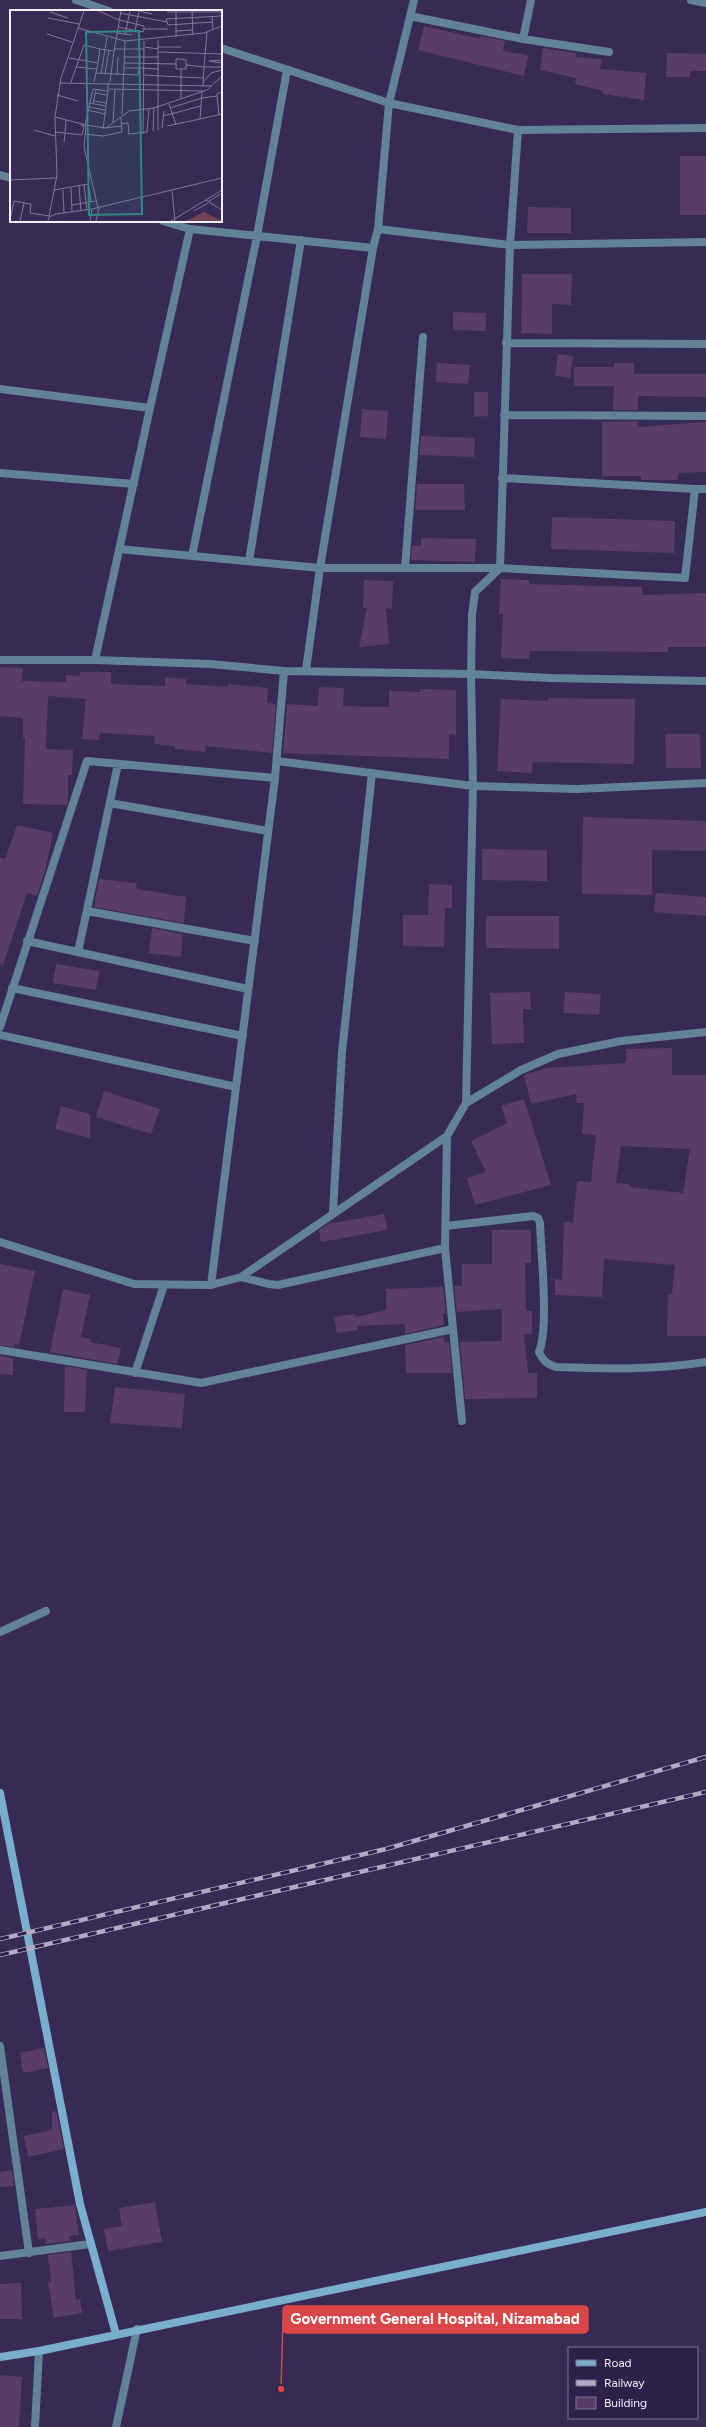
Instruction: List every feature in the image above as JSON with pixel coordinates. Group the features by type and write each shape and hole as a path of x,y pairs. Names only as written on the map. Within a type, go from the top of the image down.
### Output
{"main road":[{"path":"0,1792 80,2204 116,2334"},
{"path":"0,2357 39,2351 137,2329 706,2212"}],"street":[{"path":"76,0 106,10"},
{"path":"306,670 320,568 373,248 378,229 389,103 414,0"},
{"path":"523,39 531,0"},
{"path":"691,0 706,3"},
{"path":"410,16 523,39 609,52"},
{"path":"222,48 389,103 518,130 706,128"},
{"path":"192,556 257,236 286,70"},
{"path":"0,1242 134,1284 211,1285 241,1277 447,1136 466,1103 473,786 471,674 472,614 475,592 500,568 510,245 518,130"},
{"path":"0,175 10,178"},
{"path":"167,222 190,228 373,248"},
{"path":"95,660 190,228"},
{"path":"378,229 510,245 706,242"},
{"path":"248,561 301,240"},
{"path":"405,568 423,337"},
{"path":"506,343 706,344"},
{"path":"0,389 150,408"},
{"path":"504,415 706,416"},
{"path":"0,473 134,484"},
{"path":"502,478 706,489"},
{"path":"119,549 320,568 500,568 685,578 695,489"},
{"path":"0,660 95,660 210,664 284,671 306,670 471,674 550,678 706,681"},
{"path":"211,1285 275,778 284,671"},
{"path":"0,1027 87,761 275,778"},
{"path":"277,761 473,786 577,789 706,783"},
{"path":"78,952 118,764"},
{"path":"334,1212 342,1052 372,773"},
{"path":"110,803 268,831"},
{"path":"87,912 255,941"},
{"path":"27,941 248,989"},
{"path":"12,988 243,1036"},
{"path":"466,1103 521,1070 558,1054 621,1041 706,1032"},
{"path":"0,1035 236,1087"},
{"path":"447,1136 446,1248 462,1421"},
{"path":"446,1226 533,1216 538,1218 540,1222 543,1294 543,1343 539,1352 542,1360 548,1364 556,1367 614,1370 673,1368 706,1362"},
{"path":"241,1277 278,1285 446,1248"},
{"path":"135,1373 164,1284"},
{"path":"0,1350 201,1383 453,1329"},
{"path":"0,1632 46,1611"},
{"path":"0,2046 29,2253"},
{"path":"0,2256 90,2244"},
{"path":"116,2427 137,2329"},
{"path":"35,2427 39,2351"}],"building":[{"path":"424,26 480,39 481,36 505,41 503,51 528,55 524,76 418,50"},
{"path":"543,48 576,53 575,57 602,59 600,69 646,73 644,100 603,94 603,91 575,84 576,78 540,70"},
{"path":"667,53 706,54 706,71 690,71 690,77 666,77"},
{"path":"680,156 706,156 706,215 680,215"},
{"path":"528,207 571,208 571,233 527,233"},
{"path":"522,274 572,274 571,305 552,304 552,334 521,333"},
{"path":"453,312 486,313 486,331 453,330"},
{"path":"558,354 573,356 570,378 555,376"},
{"path":"437,363 470,365 468,384 436,382"},
{"path":"614,363 634,363 634,374 706,374 706,397 638,396 638,410 613,410 614,386 574,386 574,367 614,367"},
{"path":"474,392 488,392 488,416 474,417"},
{"path":"362,409 388,411 386,439 360,437"},
{"path":"638,421 638,427 706,422 706,472 678,473 678,480 641,480 641,476 602,476 602,422"},
{"path":"421,436 475,438 474,457 419,455"},
{"path":"417,484 464,484 465,510 415,510"},
{"path":"552,517 675,521 674,553 551,549"},
{"path":"421,538 476,539 475,562 411,560 412,546 421,546"},
{"path":"501,579 529,580 529,584 642,587 642,595 706,593 706,647 668,647 668,652 530,651 529,659 501,658 503,614 499,614"},
{"path":"364,580 393,581 392,609 386,608 389,644 359,647 367,608 363,607"},
{"path":"0,667 23,668 22,681 66,682 66,675 80,676 80,672 111,672 111,684 165,686 165,677 186,679 186,684 228,687 228,684 268,688 267,703 276,704 272,753 206,746 205,752 175,749 175,746 154,744 155,736 100,733 99,740 82,739 86,699 48,696 46,749 73,750 72,775 68,775 68,802 67,805 23,804 25,738 23,738 23,718 0,716"},
{"path":"319,687 344,688 343,706 389,707 389,691 420,692 420,689 456,690 456,735 449,734 449,759 283,753 287,704 318,706"},
{"path":"548,698 635,699 634,764 533,762 532,773 497,771 501,699 548,701"},
{"path":"665,734 700,734 701,768 666,768"},
{"path":"583,817 706,821 706,851 652,850 652,895 582,894"},
{"path":"17,825 53,833 45,871 37,896 27,893 3,965 0,964 0,857 5,859"},
{"path":"482,849 547,850 547,881 482,880"},
{"path":"99,879 137,883 136,889 186,897 184,923 94,907"},
{"path":"429,884 452,885 452,908 445,908 444,947 403,946 403,915 428,915"},
{"path":"656,893 706,897 706,916 654,912"},
{"path":"486,916 559,916 559,949 486,948"},
{"path":"152,928 183,934 181,957 149,953"},
{"path":"56,964 99,971 96,990 53,983"},
{"path":"530,992 531,1009 523,1009 524,1043 492,1044 490,993"},
{"path":"565,992 601,994 599,1015 563,1013"},
{"path":"672,1048 672,1075 706,1075 706,1336 667,1336 668,1294 672,1294 675,1265 604,1259 602,1297 555,1295 555,1279 562,1280 564,1222 573,1223 577,1181 591,1182 596,1135 582,1134 584,1103 577,1103 576,1094 531,1104 524,1075 547,1068 626,1063 626,1049","holes":["621,1146 690,1149 683,1193 629,1187 629,1184 616,1183"]},
{"path":"104,1091 160,1109 151,1134 96,1117"},
{"path":"524,1099 551,1185 475,1205 467,1178 486,1172 471,1141 507,1123 501,1106"},
{"path":"61,1106 90,1114 90,1138 55,1129"},
{"path":"384,1214 387,1230 321,1242 319,1230 328,1224"},
{"path":"492,1230 531,1230 531,1263 525,1263 526,1311 532,1311 532,1334 524,1334 528,1373 537,1373 537,1398 465,1399 460,1342 502,1341 502,1309 457,1312 454,1286 462,1286 462,1264 492,1264"},
{"path":"0,1264 35,1271 19,1345 14,1344 14,1347 0,1345"},
{"path":"443,1287 446,1313 443,1313 444,1325 405,1334 405,1324 357,1326 358,1330 337,1333 334,1317 355,1314 356,1317 386,1310 386,1289"},
{"path":"63,1289 90,1295 81,1337 91,1339 90,1342 121,1348 117,1364 50,1352"},
{"path":"444,1337 444,1342 449,1342 452,1373 406,1373 405,1345"},
{"path":"0,1356 13,1358 13,1375 0,1374"},
{"path":"65,1366 87,1370 85,1412 64,1412"},
{"path":"115,1387 185,1394 182,1428 110,1423"},
{"path":"44,2048 48,2068 23,2073 20,2053"},
{"path":"56,2111 64,2149 28,2157 24,2136 52,2130 52,2112"},
{"path":"12,2170 14,2186 0,2187 0,2172"},
{"path":"155,2202 162,2242 108,2251 104,2229 122,2226 119,2208"},
{"path":"75,2205 79,2235 69,2236 70,2241 46,2244 45,2238 38,2239 35,2209"},
{"path":"71,2252 76,2300 80,2299 82,2313 54,2318 48,2282 51,2282 48,2255"},
{"path":"21,2283 22,2319 0,2319 0,2284"},
{"path":"0,2375 22,2377 19,2427 0,2427"}],"railway":[{"path":"0,1939 386,1849 706,1757"},
{"path":"0,1955 706,1792"}],"place":[{"name":"Government General Hospital, Nizamabad","path":"281,2389"}]}
